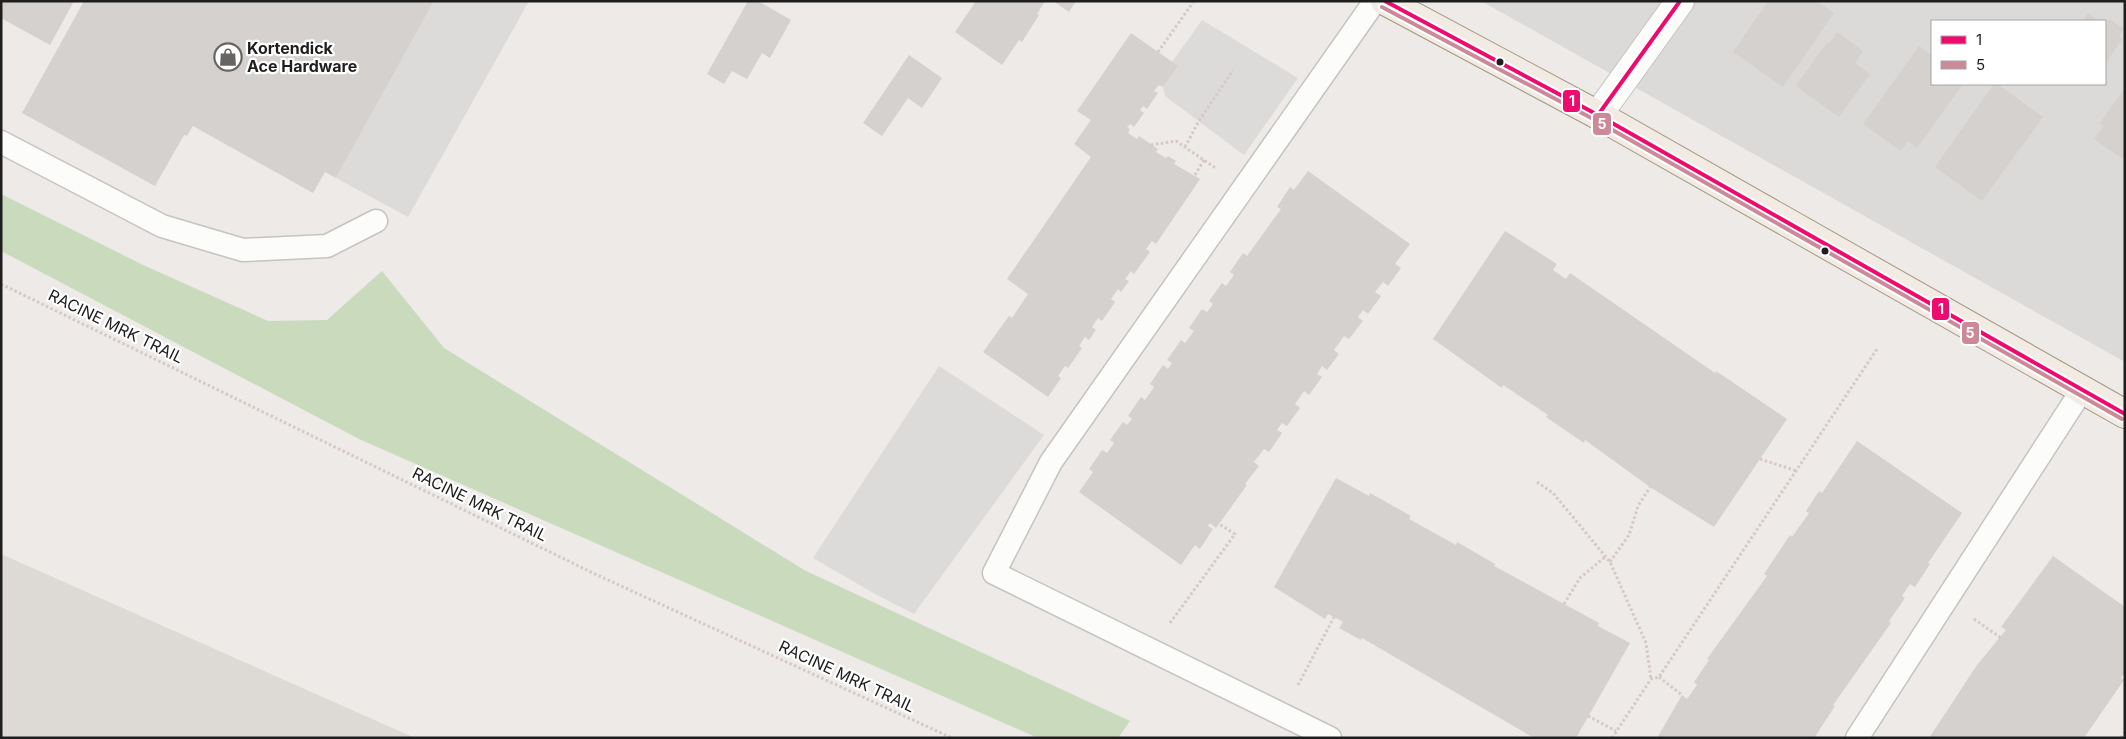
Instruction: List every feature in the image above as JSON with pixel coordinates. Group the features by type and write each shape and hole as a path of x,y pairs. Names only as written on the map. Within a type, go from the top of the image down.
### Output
{"main road":[{"path":"1385,1 1598,115 2125,414"}],"street":[{"path":"1598,115 1680,1"}],"lane":[{"path":"1330,738 994,573 1051,462 1375,1"},
{"path":"1,142 162,226 242,250 327,246 376,221"},
{"path":"1857,738 2082,390"}],"path":[{"path":"1158,52 1194,1"},
{"path":"1185,146 1199,121 1233,70"},
{"path":"1151,145 1176,141 1244,189"},
{"path":"1194,175 1204,160"},
{"name":"RACINE MRK TRAIL","path":"1,284 595,574 952,738"},
{"path":"1651,679 1659,677 1877,349"},
{"path":"1760,459 1797,471"},
{"path":"1537,482 1553,493 1610,562 1646,643 1651,679 1612,738"},
{"path":"1610,562 1628,535 1638,506 1650,487"},
{"path":"1150,650 1235,534 1219,524"},
{"path":"1564,604 1580,578 1605,557"},
{"path":"1282,714 1334,617"},
{"path":"1659,677 1682,695"},
{"path":"1588,716 1616,731"},
{"path":"2121,738 2125,732"}],"shaded area":[{"path":"434,1 529,1 408,217 336,178"},
{"path":"1481,1 2125,1 2125,362"},
{"path":"1202,20 1298,78 1244,155 1165,96 1163,87 1178,66 1172,62"},
{"path":"939,366 1044,435 914,614 813,558"},
{"path":"1,554 415,738 1,738"}],"green space":[{"path":"1,194 143,265 268,321 327,320 382,271 444,348 806,571 1130,721 1118,738 1038,738 359,439 1,251"}],"building":[{"path":"1,1 74,1 50,45 1,18"},
{"name":"Kortendick Ace Hardware","path":"84,1 434,1 336,178 325,172 313,193 193,126 187,136 184,135 155,186 22,113"},
{"path":"748,1 758,1 791,20 770,58 762,53 747,79 732,71 724,84 707,74"},
{"path":"976,1 1045,1 1037,14 1039,15 1022,42 1019,40 1002,65 955,32"},
{"path":"1053,1 1076,1 1069,12"},
{"path":"1768,1 1817,1 1834,13 1783,87 1733,52"},
{"path":"2088,13 2098,20 2084,20"},
{"path":"2109,19 2124,29 2119,36 2123,38 2106,63 2106,24"},
{"path":"1837,32 1863,51 1855,63 1870,74 1839,117 1796,86 1827,42 1829,44"},
{"path":"1131,33 1178,66 1163,87 1159,85 1154,91 1158,93 1147,109 1143,106 1140,110 1144,113 1134,127 1130,124 1127,127 1130,129 1128,133 1137,139 1139,136 1158,149 1156,152 1166,158 1168,156 1176,161 1174,164 1200,179 1156,244 1152,241 1146,249 1150,252 1134,274 1131,271 1125,279 1129,281 1121,292 1118,289 1111,299 1115,302 1102,321 1098,318 1092,327 1096,330 1089,340 1085,337 1079,346 1082,348 1068,368 1065,366 1058,376 1061,378 1048,397 983,352 1009,316 1012,318 1028,294 1007,279 1091,157 1074,144 1091,120 1077,111"},
{"path":"1919,46 1931,54 1931,85 1962,85 1917,148 1908,141 1901,151 1863,124"},
{"path":"909,55 942,78 922,108 908,98 882,136 863,123"},
{"path":"1993,85 1998,85 2043,117 1982,201 1935,167"},
{"path":"2125,88 2125,156 2123,159 2094,139 2104,126 2100,123"},
{"path":"1308,171 1410,244 1395,264 1401,268 1388,286 1383,282 1375,292 1381,296 1368,314 1363,310 1358,317 1363,321 1349,339 1344,336 1334,350 1339,354 1327,370 1322,366 1317,374 1322,377 1309,395 1304,391 1295,404 1300,408 1287,426 1282,423 1277,430 1282,433 1269,452 1264,449 1254,462 1259,466 1245,484 1247,485 1216,528 1210,523 1208,526 1213,529 1200,549 1195,545 1181,565 1079,492 1093,472 1089,469 1102,450 1107,453 1114,443 1110,440 1123,422 1127,425 1132,419 1128,416 1141,397 1145,400 1154,387 1150,384 1163,365 1168,369 1172,363 1167,360 1181,340 1185,343 1194,331 1189,328 1202,309 1207,312 1213,304 1209,301 1222,283 1226,286 1234,275 1230,272 1243,253 1247,256 1281,209 1277,207 1290,187 1294,190"},
{"path":"1505,231 1557,264 1553,270 1566,279 1570,273 1715,373 1716,371 1787,419 1714,527 1650,487 1585,440 1584,443 1546,417 1548,415 1503,385 1502,388 1433,339"},
{"path":"1857,441 1962,513 1928,563 1930,564 1915,587 1910,584 1902,596 1905,598 1889,621 1891,623 1833,705 1835,706 1814,738 1657,738 1682,695 1687,699 1697,685 1694,682 1709,660 1707,659 1767,576 1764,574 1790,535 1792,537 1809,513 1806,511 1819,491 1822,493"},
{"path":"1336,478 1369,496 1370,493 1411,516 1409,519 1456,545 1457,542 1495,564 1494,566 1599,623 1598,626 1630,643 1576,738 1534,738 1362,638 1361,640 1339,628 1343,622 1328,614 1325,619 1274,587"},
{"path":"2053,556 2125,607 2125,672 2121,678 2124,680 2084,738 1929,738 1977,665 2006,630 2001,627"}],"transit line":[{"name":"1","path":"1385,1 1598,115 2125,414"},
{"name":"1","path":"1598,115 1680,1"},
{"name":"5","path":"1382,7 1595,120 2122,419"}],"place":[{"name":"Kortendick Ace Hardware","path":"228,57"}]}
